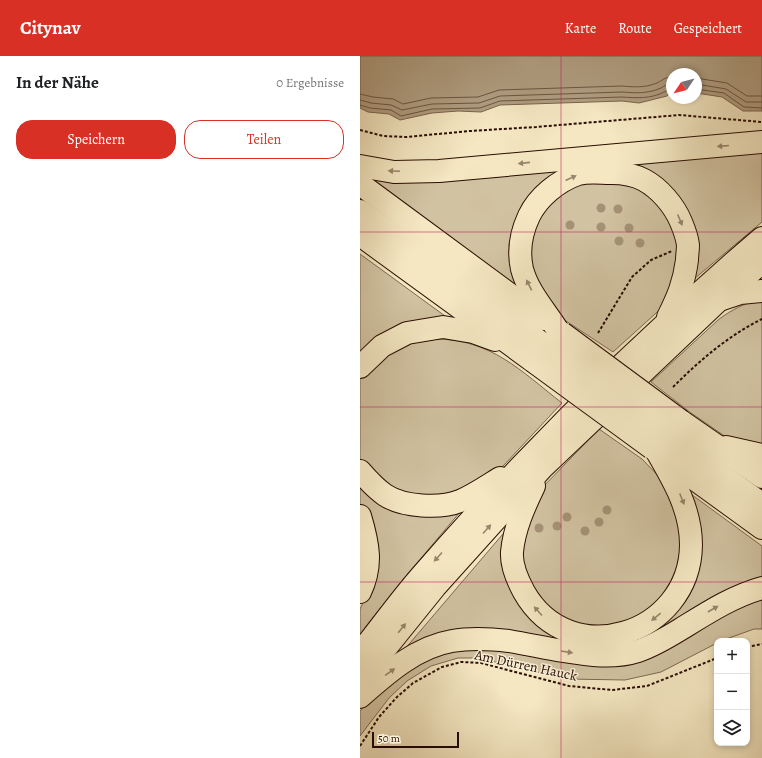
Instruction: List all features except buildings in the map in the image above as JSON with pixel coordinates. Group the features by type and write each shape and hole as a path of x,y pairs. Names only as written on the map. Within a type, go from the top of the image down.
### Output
{"highway":[{"path":"360,166 394,172 439,171 762,142"},
{"path":"544,344 536,299 522,270 520,257 521,244 525,225 534,207 546,194 562,182 579,174 596,172 625,173 644,180 669,202 678,216 688,245 684,282 664,325"},
{"path":"360,184 544,344 664,439 762,504"},
{"path":"360,211 544,344 664,439 762,528"},
{"path":"360,235 544,344"},
{"path":"360,653 421,576 520,466 568,416 664,325 762,238"},
{"path":"360,680 435,587 543,466 719,300 762,262"},
{"path":"719,300 740,293 762,290"},
{"path":"360,367 382,346 407,333 443,327 473,332 494,339 544,344"},
{"path":"543,466 525,503 515,531 512,554 514,569 520,584 528,598 541,614 554,625 574,634 597,637 623,634 639,629 663,612 677,595 688,567 691,545 689,524 684,504 674,480 664,439"},
{"path":"664,439 713,444 762,455"},
{"path":"713,444 762,477"},
{"path":"360,472 386,495 409,504 437,506 459,502 520,466"},
{"path":"360,516 367,540 369,566 360,592"},
{"path":"360,697 382,677 402,663 425,650 451,641 481,639 510,641 581,654 609,656 638,651 665,638 717,606 762,588"}],"path":[{"path":"360,130 383,136 406,138 470,131 679,116 762,122"},
{"path":"598,333 632,277 651,260 688,245"},
{"path":"673,387 692,368 717,347 744,328 762,319"},
{"path":"750,647 762,644"},
{"name":"Am Dürren Hauck","path":"360,746 379,717 396,698 413,683 442,667 461,662 482,663 570,686 612,690 647,686 714,659"}],"shaded area":[{"path":"762,149 762,222 694,279 687,221 606,164"},
{"path":"586,165 546,186 519,290 360,177"},
{"path":"623,181 653,197 675,228 681,262 665,305 613,352 560,317 530,272 531,233 551,200 580,182"},
{"path":"360,254 456,324 360,361"},
{"path":"762,300 762,451 726,437 691,413 651,382 718,320 739,307"},
{"path":"435,339 455,340 473,344 489,351 519,369 562,403 492,476 458,497 399,496 360,461 360,378 369,365 397,345"},
{"path":"599,429 642,459 669,487 676,502 684,559 666,599 623,630 556,622 543,611 517,554 540,490"},
{"path":"360,479 460,512 360,634 360,609 368,593 369,530 360,504"},
{"path":"684,489 762,546 762,586 639,643 404,650 508,528 512,577 588,641 680,596"},
{"path":"762,598 762,629 754,629 729,638 714,638 714,645 661,672 625,680 567,679 476,658 458,658 431,666 407,681 389,698 360,736 360,711 380,689 413,665 448,649 473,645 575,660 714,618"}],"water":[{"path":"360,56 762,56 762,111 743,111 722,97 702,94 702,68 666,68 666,96 639,103 622,101 500,105 481,112 458,111 432,113 400,120 389,114 368,112 360,108"}]}
